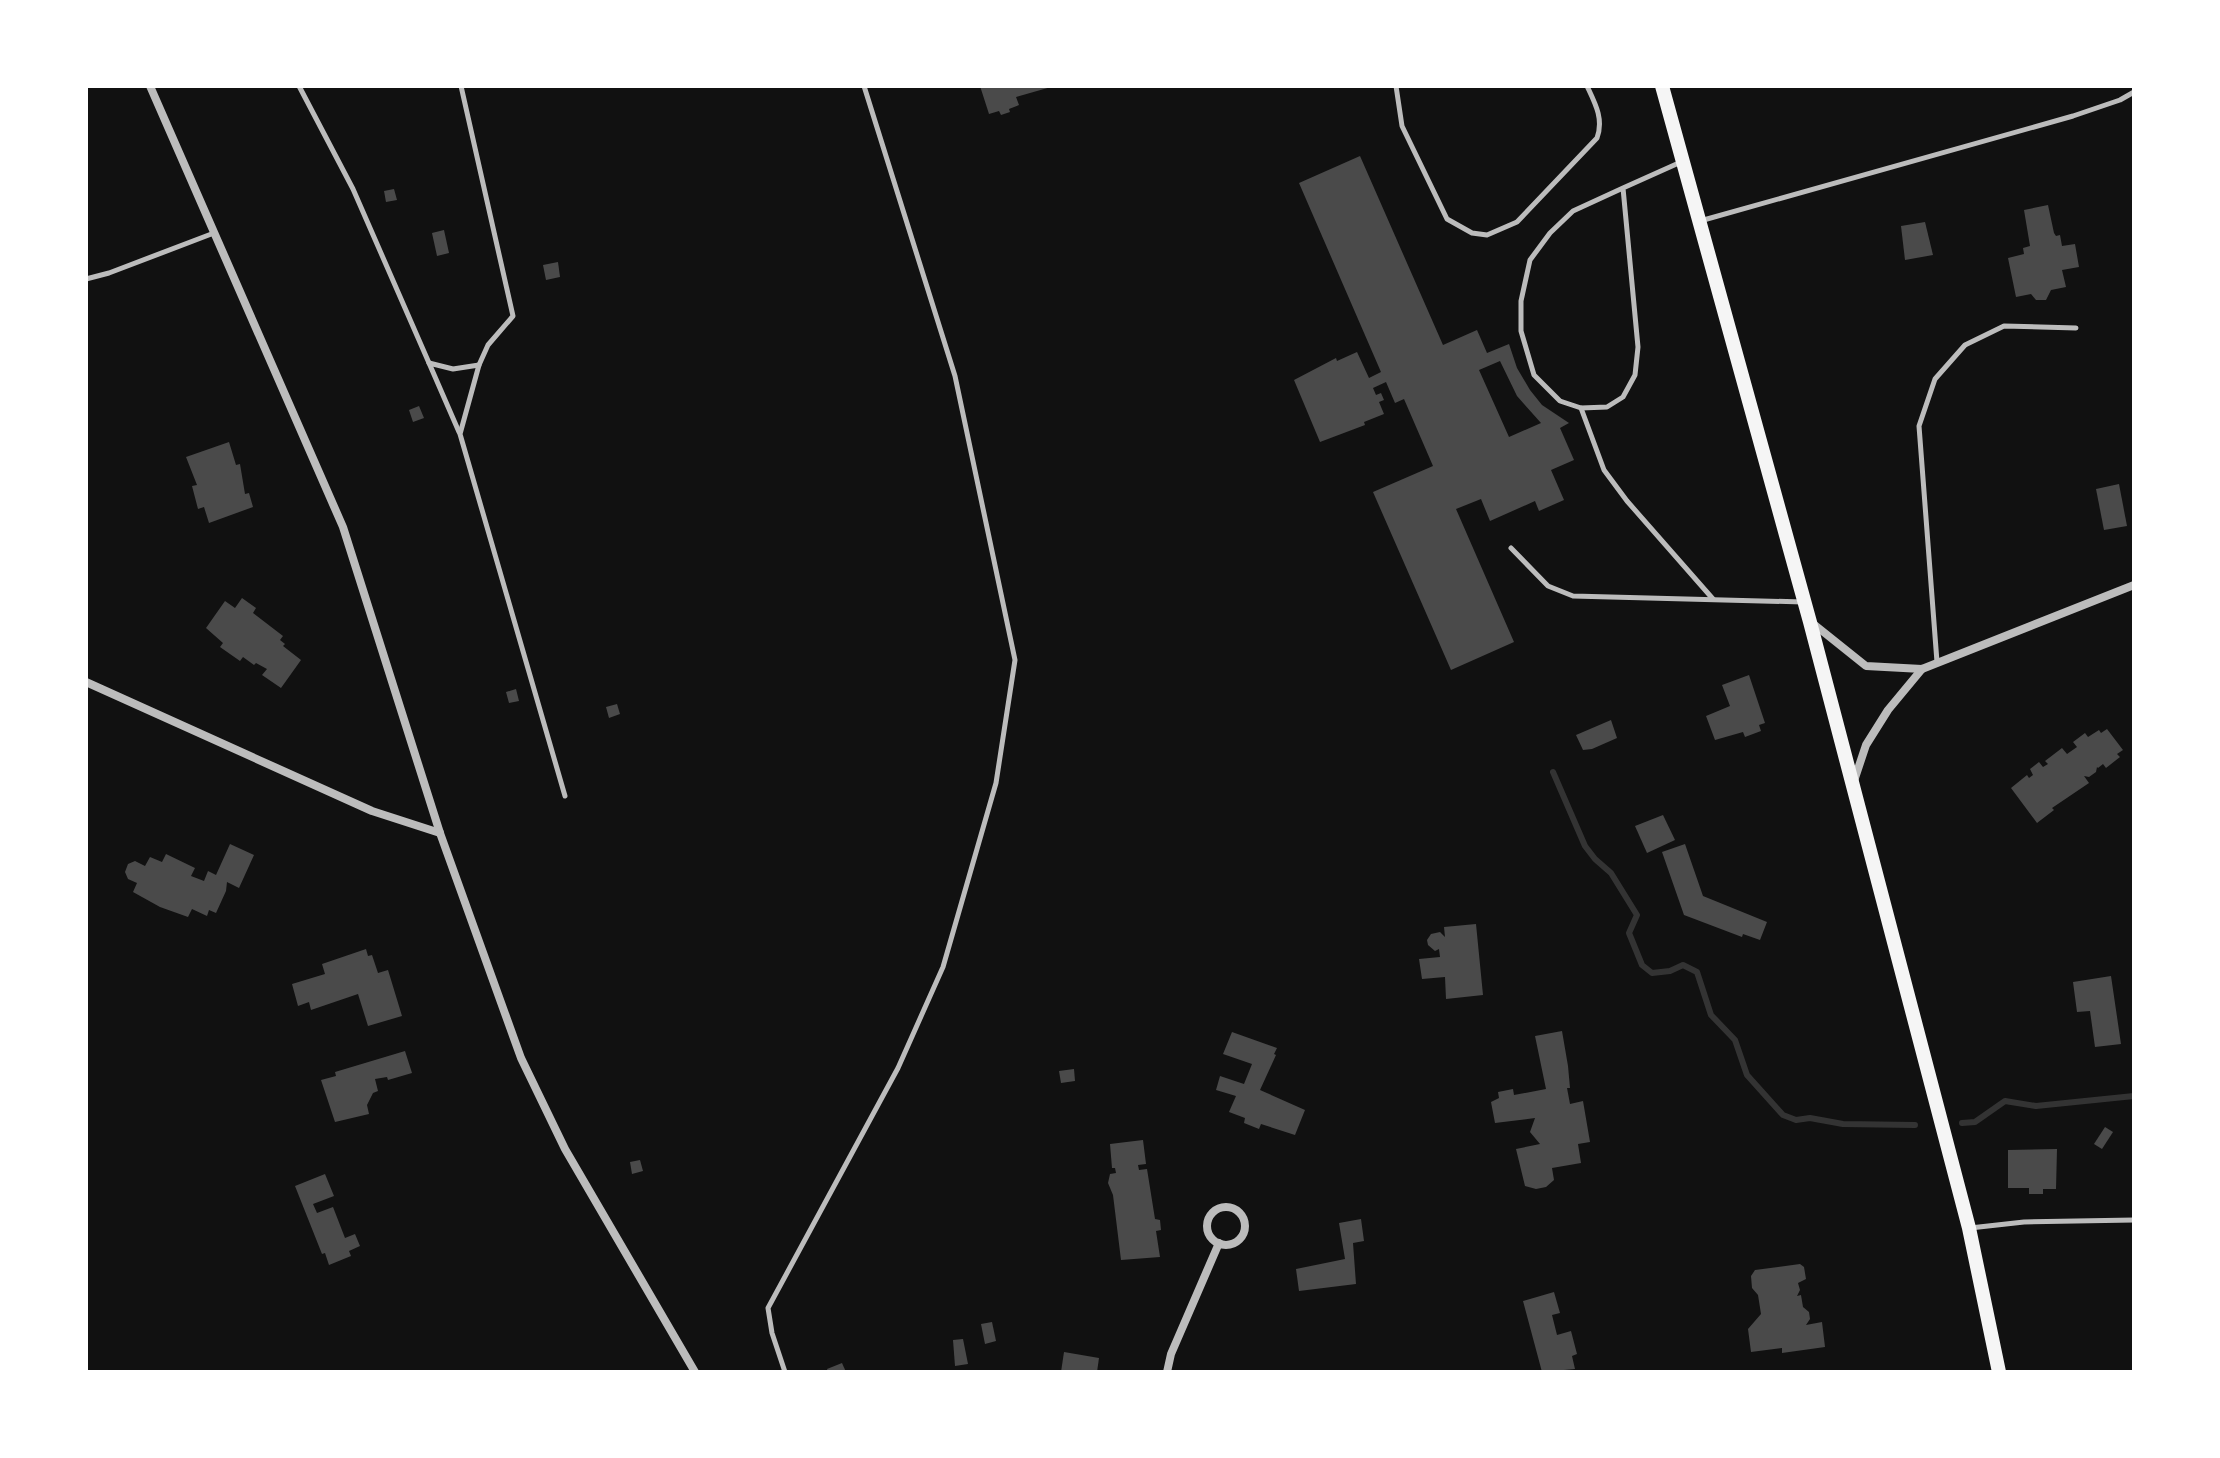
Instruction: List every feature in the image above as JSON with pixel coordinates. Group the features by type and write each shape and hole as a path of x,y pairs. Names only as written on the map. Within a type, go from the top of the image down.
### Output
{"main road":[{"path":"1662,86 1853,785 1969,1228 1999,1372"}],"street":[{"path":"150,86 343,527 440,833 521,1058 565,1149 695,1372"},
{"path":"1853,785 1866,745 1888,710 1922,669 2134,585"},
{"path":"1810,622 1866,666 1922,669"},
{"path":"86,682 372,811 440,833"},
{"path":"1232,1208 1243,1218 1243,1233 1233,1243 1219,1243 1208,1234 1208,1219 1218,1209 1232,1208"},
{"path":"1167,1372 1171,1354 1219,1243"}],"lane":[{"path":"299,86 353,189 460,434 565,796"},
{"path":"460,434 479,365 488,345 513,316 461,86"},
{"path":"785,1372 772,1333 768,1308 898,1068 943,967 996,783 1015,660 955,376 864,86"},
{"path":"1396,86 1402,126 1447,219 1472,233 1487,235 1517,222 1597,138 1601,128 1600,116 1587,86"},
{"path":"1699,221 2073,116 2134,92"},
{"path":"1623,188 1638,347 1635,375 1623,397 1607,407 1581,408 1560,401 1534,375 1521,331 1521,301 1530,260 1550,233 1573,211 1623,188 1682,162"},
{"path":"86,279 214,233"},
{"path":"1937,662 1919,426 1935,379 1965,345 2004,326 2076,328"},
{"path":"429,363 453,369 479,365"},
{"path":"1581,408 1604,470 1627,501 1714,600"},
{"path":"1511,548 1548,586 1573,596 1804,602"},
{"path":"1969,1228 2024,1222 2134,1220"}],"building":[{"path":"980,86 1051,87 1016,97 1019,105 1001,115 999,111 989,114"},
{"path":"1360,156 1443,345 1477,330 1487,353 1509,344 1517,368 1530,390 1542,405 1569,423 1560,428 1574,460 1551,470 1564,500 1539,511 1535,501 1490,521 1481,499 1456,509 1514,642 1451,670 1373,492 1433,466 1404,399 1395,403 1386,382 1373,388 1376,395 1381,393 1384,400 1379,402 1384,414 1364,422 1365,425 1320,442 1294,380 1336,358 1337,361 1357,352 1369,378 1381,372 1299,183","holes":["1500,361 1517,396 1541,423 1509,437 1479,370"]},
{"path":"394,189 397,200 386,202 384,191"},
{"path":"2048,205 2054,233 2060,235 2062,246 2075,244 2079,267 2062,270 2066,287 2051,290 2046,300 2036,300 2031,294 2016,297 2008,258 2024,254 2023,248 2030,246 2024,210"},
{"path":"1925,222 1933,255 1905,260 1901,226"},
{"path":"444,230 449,253 437,256 432,233"},
{"path":"558,262 560,277 546,280 543,265"},
{"path":"419,406 424,418 413,422 409,410"},
{"path":"229,442 236,465 240,464 245,494 249,493 253,507 209,523 204,507 198,509 192,486 197,485 186,457"},
{"path":"2119,484 2127,526 2104,530 2096,489"},
{"path":"242,598 256,608 253,613 283,636 280,640 285,644 283,646 301,660 281,688 262,675 267,669 243,657 240,661 220,647 223,643 206,628 225,601 235,608"},
{"path":"1749,675 1765,723 1759,725 1761,731 1745,737 1743,732 1715,740 1706,716 1730,706 1722,685"},
{"path":"516,689 519,701 509,703 506,692"},
{"path":"617,704 620,714 609,718 606,707"},
{"path":"1611,720 1617,738 1583,750 1576,735"},
{"path":"2107,729 2123,750 2117,754 2120,757 2106,768 2103,764 2097,767 2089,777 2084,776 2089,783 2052,808 2054,810 2037,823 2011,788 2027,775 2029,778 2033,775 2030,769 2039,762 2043,767 2048,764 2045,761 2062,748 2067,754 2077,747 2073,742 2085,733 2088,737"},
{"path":"1663,815 1675,840 1647,853 1635,826"},
{"path":"230,844 254,855 239,888 227,882 216,913 209,910 207,916 192,909 188,917 160,907 133,892 137,883 128,879 125,872 128,864 135,861 145,866 150,857 162,862 166,854 195,868 191,876 204,881 208,871 216,875"},
{"path":"1685,844 1703,896 1767,922 1760,940 1743,934 1742,937 1684,915 1662,852"},
{"path":"1476,924 1483,995 1446,999 1445,977 1422,979 1419,959 1440,957 1439,949 1435,951 1428,945 1431,934 1440,932 1445,937 1444,927"},
{"path":"366,949 368,956 372,955 378,973 388,970 402,1016 368,1026 358,994 311,1010 309,1002 298,1006 292,984 325,974 322,964"},
{"path":"2111,976 2121,1044 2095,1047 2090,1011 2077,1012 2073,982"},
{"path":"1562,1031 1570,1104 1583,1101 1590,1142 1578,1144 1581,1163 1552,1168 1554,1180 1546,1187 1536,1189 1525,1186 1516,1149 1540,1144 1530,1132 1535,1118 1495,1123 1491,1102 1499,1098 1498,1092 1513,1089 1514,1095 1546,1089 1535,1036"},
{"path":"1232,1032 1277,1048 1260,1090 1305,1110 1295,1135 1261,1124 1259,1129 1244,1123 1245,1118 1229,1112 1236,1096 1216,1090 1220,1076 1244,1084 1252,1064 1223,1054"},
{"path":"405,1051 412,1073 388,1080 387,1077 375,1079 378,1091 373,1093 367,1105 369,1114 335,1122 321,1080 336,1076 335,1072"},
{"path":"1074,1069 1075,1081 1061,1083 1059,1071"},
{"path":"2105,1127 2113,1132 2102,1149 2094,1144"},
{"path":"1143,1140 1146,1164 1138,1165 1139,1170 1147,1169 1155,1219 1160,1220 1161,1230 1156,1231 1160,1257 1121,1260 1113,1195 1108,1183 1110,1174 1116,1173 1112,1168 1110,1144"},
{"path":"2057,1149 2056,1189 2043,1189 2043,1194 2029,1194 2029,1188 2008,1188 2008,1150"},
{"path":"640,1160 643,1171 632,1174 630,1162"},
{"path":"325,1174 334,1196 313,1204 317,1213 333,1207 345,1238 355,1234 360,1246 349,1251 351,1256 329,1265 295,1186"},
{"path":"1361,1219 1364,1241 1353,1243 1356,1284 1299,1291 1296,1269 1345,1259 1339,1223"},
{"path":"1800,1264 1804,1267 1806,1279 1798,1283 1800,1290 1797,1296 1801,1295 1803,1307 1809,1312 1810,1319 1806,1325 1822,1322 1825,1347 1782,1353 1782,1348 1751,1352 1748,1329 1761,1314 1751,1276 1755,1270"},
{"path":"1554,1292 1560,1313 1552,1315 1557,1335 1571,1331 1577,1354 1572,1356 1575,1369 1542,1372 1523,1301"},
{"path":"992,1322 996,1341 985,1344 981,1324"},
{"path":"963,1339 968,1364 955,1366 953,1340"},
{"path":"1064,1352 1099,1358 1097,1372 1061,1372"},
{"path":"842,1363 846,1372 828,1372 827,1369"}],"waterway":[{"path":"1553,772 1585,846 1611,873 1637,915 1629,933 1642,965 1652,973 1670,971 1683,965 1697,972 1711,1015 1735,1040 1747,1075 1783,1115 1796,1120 1810,1118 1843,1124 1915,1125"},
{"path":"1962,1123 1975,1122 2005,1101 2036,1106 2134,1096"}]}
